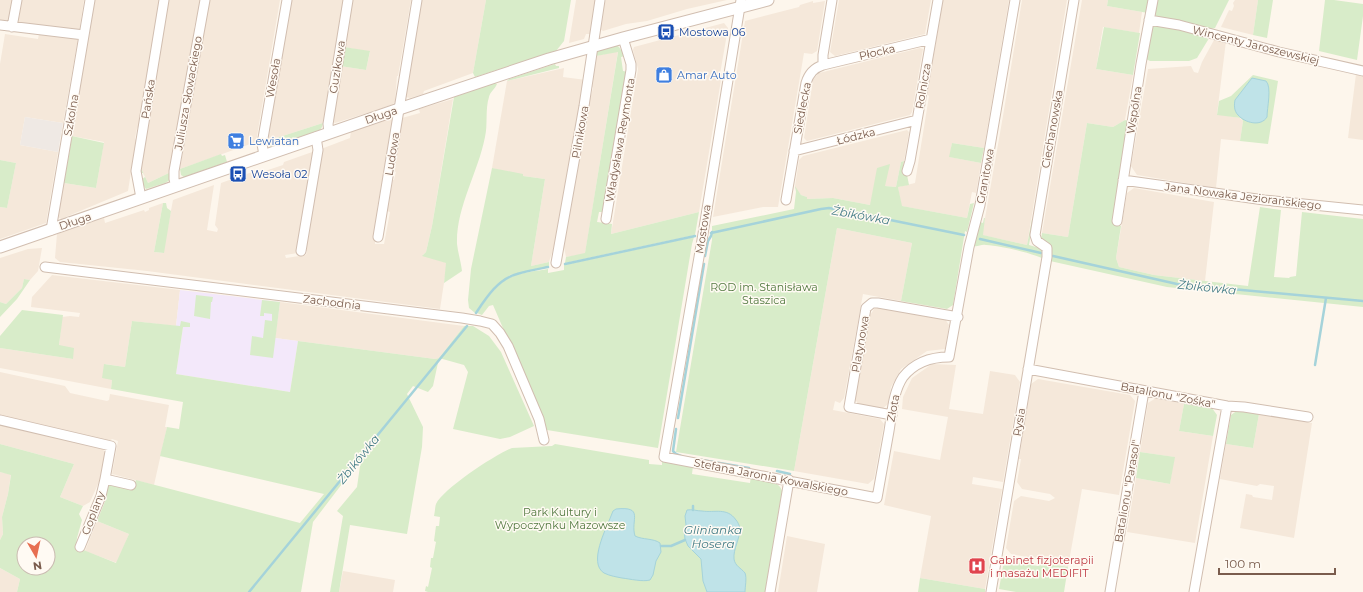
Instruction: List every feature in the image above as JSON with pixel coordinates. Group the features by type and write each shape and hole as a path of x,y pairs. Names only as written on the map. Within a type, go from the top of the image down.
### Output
{"street":[{"path":"12,27 17,0"},
{"name":"Szkolna","path":"50,230 90,0"},
{"name":"Pańska","path":"141,198 136,170 164,0"},
{"name":"Juliusza Słowackiego","path":"176,186 174,171 204,0"},
{"name":"Wesoła","path":"264,156 262,144 287,0"},
{"name":"Guzikowa","path":"329,133 328,124 348,0"},
{"name":"Ludowa","path":"378,237 417,0"},
{"name":"Pilnikowa","path":"556,263 584,106 600,0"},
{"name":"Długa","path":"0,247 316,137 593,46 741,4 768,0"},
{"path":"823,65 823,54 832,0"},
{"name":"Rolnicza","path":"907,171 910,162 938,0"},
{"name":"Granitowa","path":"951,351 958,317 968,251 981,197 1015,0"},
{"name":"Ciechanowska","path":"1048,253 1046,247 1035,238 1035,231 1074,0"},
{"name":"Wspólna","path":"1117,221 1153,0"},
{"name":"Mostowa","path":"664,458 741,4"},
{"name":"Wincenty Jaroszewskiej","path":"1149,20 1179,25 1279,52 1363,71"},
{"path":"0,27 84,35"},
{"name":"Władysława Reymonta","path":"606,219 631,70 623,38"},
{"name":"Płocka","path":"823,65 931,39"},
{"name":"Siedlecka","path":"786,200 806,83 812,71 823,65"},
{"name":"Łódzka","path":"794,151 917,120"},
{"path":"301,251 318,150 316,137"},
{"name":"Jana Nowaka Jeziorańskiego","path":"1123,180 1264,200 1363,210"},
{"name":"Rysia","path":"991,592 1048,253"},
{"name":"Zachodnia","path":"45,267 480,320 492,324 508,346 539,419 544,440"},
{"name":"Platynowa","path":"892,415 849,407 866,308 872,303 878,303 958,317"},
{"name":"Złota","path":"877,498 897,389 903,378 912,368 933,357 949,357 951,351"},
{"name":"Batalionu \"Zośka\"","path":"1028,369 1226,406 1244,407 1308,417"},
{"name":"Batalionu \"Parasol\"","path":"1110,592 1144,391"},
{"path":"1194,592 1226,406"},
{"path":"0,420 111,446 106,476"},
{"name":"Stefana Jaronia Kowalskiego","path":"664,458 789,480 877,498"},
{"name":"Goplany","path":"80,547 101,496 106,476 131,485"},
{"path":"770,592 789,480"}],"shaded area":[{"path":"0,0 13,0 9,19 7,21 0,20"},
{"path":"22,0 84,0 79,32 18,23"},
{"path":"95,0 160,0 139,127 137,128 135,138 136,140 128,191 61,219 58,217 64,183 96,188 104,142 72,136"},
{"path":"167,0 201,0 194,28 196,29 171,172 148,183 141,168 139,168"},
{"path":"209,0 280,0 256,142 180,169"},
{"path":"291,0 345,0 323,123 267,141"},
{"path":"350,0 411,0 397,76 395,102 380,109 335,123 331,121 340,66 366,70 370,52 344,47"},
{"path":"420,0 486,0 473,73 424,91 423,94 410,98 405,97"},
{"path":"576,0 597,0 591,34 586,34 584,39 569,43"},
{"path":"606,0 727,0 687,9 647,21 626,24 603,31 600,29"},
{"path":"839,0 931,0 925,34 835,56 830,52"},
{"path":"943,0 1009,0 984,148 952,143 950,157 981,163 976,193 972,192 967,218 901,206 898,187 915,183 929,96 927,94"},
{"path":"1022,0 1067,0 1027,245 982,235"},
{"path":"1082,0 1108,0 1107,6 1142,12 1139,33 1103,27 1096,69 1133,75 1125,120 1113,127 1087,123 1068,237 1042,233"},
{"path":"1235,0 1258,0 1253,35 1221,27 1229,10 1232,11"},
{"path":"813,1 813,3 825,1 817,51 812,54 804,53 778,207 763,207 713,217 745,21 799,7 800,5"},
{"path":"724,23 728,28 720,74 722,74 699,212 611,234 638,69 633,50 634,47"},
{"path":"48,33 78,38 63,123 25,117 20,145 58,152 46,223 0,239 0,207 7,208 16,163 0,160 0,64 5,34 38,39 39,34 45,35"},
{"path":"1214,40 1226,41 1217,114 1240,118 1243,121 1240,141 1221,139 1216,188 1137,175 1131,166 1148,69 1191,66 1194,72 1198,73"},
{"path":"920,48 923,49 912,112 910,115 807,141 804,138 813,80 819,73"},
{"path":"618,51 585,254 566,257 563,242 588,101 593,88 591,85 596,56"},
{"path":"564,68 563,77 586,80 556,241 549,262 531,266 545,179 523,176 492,168 507,81"},
{"path":"1356,74 1363,76 1363,140 1348,138"},
{"path":"453,99 432,226 426,252 423,255 447,263 440,309 147,271 60,262 55,258 57,234 62,231 82,223 88,223 104,218 105,223 144,210 145,212 149,210 149,208 163,203 154,252 163,253 173,200 214,185 207,230 217,232 218,229 215,225 221,183 255,171 256,174 283,165 284,162 315,151 298,253 285,255 286,258 306,255 307,251 304,251 321,149 350,138 351,131 390,118 393,120 377,209 380,210 375,238 375,244 384,244 390,212 387,211 396,172 394,171 402,118 420,113 419,109"},
{"path":"25,117 63,123 58,152 20,145"},
{"path":"907,130 909,132 904,161 901,162 896,187 885,186 870,205 833,198 807,199 807,197 801,195 795,188 799,160 803,156"},
{"path":"1134,188 1214,202 1205,281 1154,275 1119,267 1116,258 1127,193"},
{"path":"837,228 912,243 901,301 863,294 844,398 840,403 835,401 833,410 880,419 884,424 874,479 868,484 794,471"},
{"path":"42,248 38,271 30,280 24,279 22,288 6,304 0,302 0,258 28,249"},
{"path":"52,275 180,290 176,326 132,321 125,367 105,364 112,380 111,389 0,368 0,348 73,359 59,346 62,317 79,317 80,313 31,307 32,297"},
{"path":"180,290 280,302 275,338 298,341 290,392 176,374 183,327 176,326"},
{"path":"280,302 464,326 439,358 435,359 275,338"},
{"path":"882,307 945,319 949,325 945,349 927,351 901,369 891,387 888,404 882,409 858,404 855,399 869,317 874,309"},
{"path":"932,364 956,365 949,409 983,414 990,371 1015,375 1020,382 1003,482 973,477 972,484 1002,489 985,589 920,578 931,516 884,505 894,451 940,460 948,417 902,409 903,397 912,378"},
{"path":"0,372 65,386 70,393 107,401 109,400 110,394 169,405 165,427 167,427 154,485 112,474 118,441 112,439 107,442 48,428 47,426 40,426 0,417"},
{"path":"1038,379 1130,395 1135,401 1119,495 1082,489 1068,567 1044,563 1039,559 1011,554 1006,548 1014,501 1021,496 1049,501 1055,498 1050,494 1022,489 1017,482 1021,459 1019,459 1031,384"},
{"path":"1156,398 1184,404 1179,431 1213,436 1195,543 1127,532 1136,478 1170,484 1174,457 1140,452 1148,403"},
{"path":"1259,414 1312,423 1294,538 1240,528 1246,494 1252,495 1253,497 1272,500 1274,486 1260,484 1257,486 1220,479 1226,444 1253,448"},
{"path":"0,423 103,449 105,454 101,471 102,475 90,502 83,506 60,497 74,464 0,444"},
{"path":"0,472 11,474 2,517 3,534 0,540"},
{"path":"97,521 129,534 117,563 85,551"},
{"path":"787,536 825,544 817,592 778,592"},
{"path":"0,568 20,579 17,592 0,592"},
{"path":"343,571 395,580 393,592 339,592"}],"green space":[{"path":"486,0 571,0 564,41 556,51 475,77 473,73"},
{"path":"1108,0 1151,0 1148,13 1107,6"},
{"path":"1156,0 1229,0 1215,28 1210,29 1162,20 1155,14"},
{"path":"1258,0 1273,0 1267,38 1253,35"},
{"path":"1325,0 1363,4 1363,16 1357,60 1319,51"},
{"path":"1155,25 1211,35 1197,58 1189,61 1150,61 1146,59 1152,27"},
{"path":"1104,27 1140,33 1133,75 1096,69"},
{"path":"616,45 621,50 624,50 625,56 621,57 623,71 628,72 618,134 615,134 613,147 616,148 603,212 599,212 597,222 612,224 611,234 699,212 695,235 565,263 566,257 585,253 618,52 596,56 596,51"},
{"path":"344,47 370,51 366,70 340,66"},
{"path":"555,64 556,66 559,66 559,68 507,81 509,79"},
{"path":"1253,75 1278,81 1268,144 1240,141 1243,121 1241,118 1217,115 1219,101 1231,96"},
{"path":"495,83 497,84 490,94 488,102 486,132 482,150 460,217 457,244 462,271 444,283 446,263 422,256 426,252 432,226 454,97"},
{"path":"1125,120 1129,121 1114,224 1121,226 1116,258 1119,267 1154,275 1248,286 1260,207 1281,210 1274,277 1289,278 1296,276 1302,212 1363,219 1363,307 1167,287 1050,261 1051,248 1041,239 1042,233 1068,237 1087,123 1113,127"},
{"path":"323,123 320,130 270,147 267,144 267,141"},
{"path":"72,136 104,143 96,188 64,183"},
{"path":"952,143 984,148 981,163 949,157"},
{"path":"221,154 222,156 225,155 227,162 184,177 181,175 180,169"},
{"path":"0,160 16,163 7,208 0,207"},
{"name":"ROD im. Stanisława Staszica","path":"904,161 902,174 907,175 909,185 898,187 902,206 967,218 970,204 974,203 967,232 965,231 953,305 947,309 901,301 912,243 837,228 794,471 676,452 712,240 712,226 794,209 796,192 795,186 801,195 807,197 807,199 833,198 870,205 877,168 890,164 885,186 896,187 901,162"},
{"path":"139,168 141,168 148,183 171,172 170,180 146,189 143,185 141,185 142,179 145,177 143,173 140,173"},
{"path":"492,168 523,174 523,176 545,179 531,266 549,262 549,266 510,275 491,291 475,313 469,308 468,300 471,269"},
{"path":"163,203 166,203 167,208 171,211 164,253 154,252"},
{"path":"984,218 983,235 1027,245 1032,219 1033,221 1029,245 1043,249 1042,258 999,247 984,245 974,246 980,222 983,223"},
{"name":"ROD im. Stanisława Staszica","path":"694,237 658,448 547,430 493,305 489,306 482,315 477,313 488,298 496,288 506,280 520,274 548,269 548,273 564,270 564,265"},
{"path":"24,279 30,280 17,299 0,317 0,302 6,304 22,288"},
{"path":"196,295 213,297 211,302 210,319 194,316"},
{"path":"262,300 280,302 273,358 250,355 252,336 263,338 265,320 272,321 272,314 264,313 264,316 260,316"},
{"path":"22,310 63,315 59,345 74,348 73,359 0,348 0,336"},
{"path":"132,321 180,326 181,321 190,323 190,327 183,327 176,374 290,392 298,341 435,359 439,358 433,386 428,392 413,386 407,394 423,427 422,447 407,534 350,525 339,592 330,592 343,516 337,511 357,487 361,459 313,522 301,592 17,592 20,579 0,568 0,540 3,534 2,517 11,475 0,472 0,444 74,464 60,497 83,506 79,514 82,520 76,547 116,563 129,534 97,521 106,499 107,487 109,485 133,488 136,480 300,523 324,494 160,456 167,427 179,429 183,402 111,389 112,380 102,378 104,364 125,367"},
{"path":"464,326 473,326 489,336 501,352 534,426 510,437 500,439 453,429 468,372 464,365 439,358"},
{"path":"1184,404 1212,408 1217,415 1213,436 1179,431"},
{"path":"1238,410 1259,414 1253,448 1226,444 1231,415"},
{"name":"Park Kultury i Wypoczynku Mazowsze","path":"555,444 649,460 649,464 662,465 662,462 693,466 692,474 750,483 751,476 769,480 777,484 782,491 765,592 425,591 426,586 428,587 432,568 430,567 436,542 434,541 436,526 439,526 440,517 434,516 435,507 441,498 459,481 483,464 512,448 552,446"},
{"path":"1140,452 1175,457 1170,484 1136,478"},
{"path":"1009,561 1038,566 1044,563 1068,567 1064,592 1016,592 999,589 1003,566"},
{"path":"920,578 985,589 985,592 918,592"}],"water":[{"path":"1252,78 1266,81 1269,88 1267,117 1261,122 1257,123 1249,122 1241,118 1236,112 1234,104 1235,100"},
{"path":"616,509 625,509 633,512 635,536 654,540 660,543 661,552 656,561 653,575 650,580 644,581 613,576 604,573 600,568 598,554 602,537 613,511"},
{"name":"Glinianka Hosera","path":"687,510 725,512 729,513 737,522 740,532 734,559 746,575 745,592 707,592 703,581 701,559 688,546 685,539 684,530 686,525 685,516"}],"waterway":[{"name":"Żbikówka","path":"711,233 829,208 964,235"},
{"path":"705,256 708,241 712,232"},
{"name":"Żbikówka","path":"565,264 695,236"},
{"name":"Żbikówka","path":"980,239 1041,253"},
{"name":"Żbikówka","path":"1053,256 1177,284 1363,301"},
{"path":"678,418 704,264"},
{"name":"Żbikówka","path":"476,313 493,290 510,276 548,267"},
{"path":"1315,365 1326,298"},
{"name":"Żbikówka","path":"249,592 467,326"},
{"path":"676,429 673,451 681,456"},
{"path":"702,460 749,468"},
{"path":"777,471 790,474"},
{"path":"661,546 671,546 685,540"}],"place":[{"name":"Mostowa 06","path":"666,32"},
{"name":"Amar Auto","path":"664,75"},
{"name":"Lewiatan","path":"236,141"},
{"name":"Wesoła 02","path":"238,174"},
{"name":"Gabinet fizjoterapii i masażu MEDIFIT","path":"977,566"}]}
